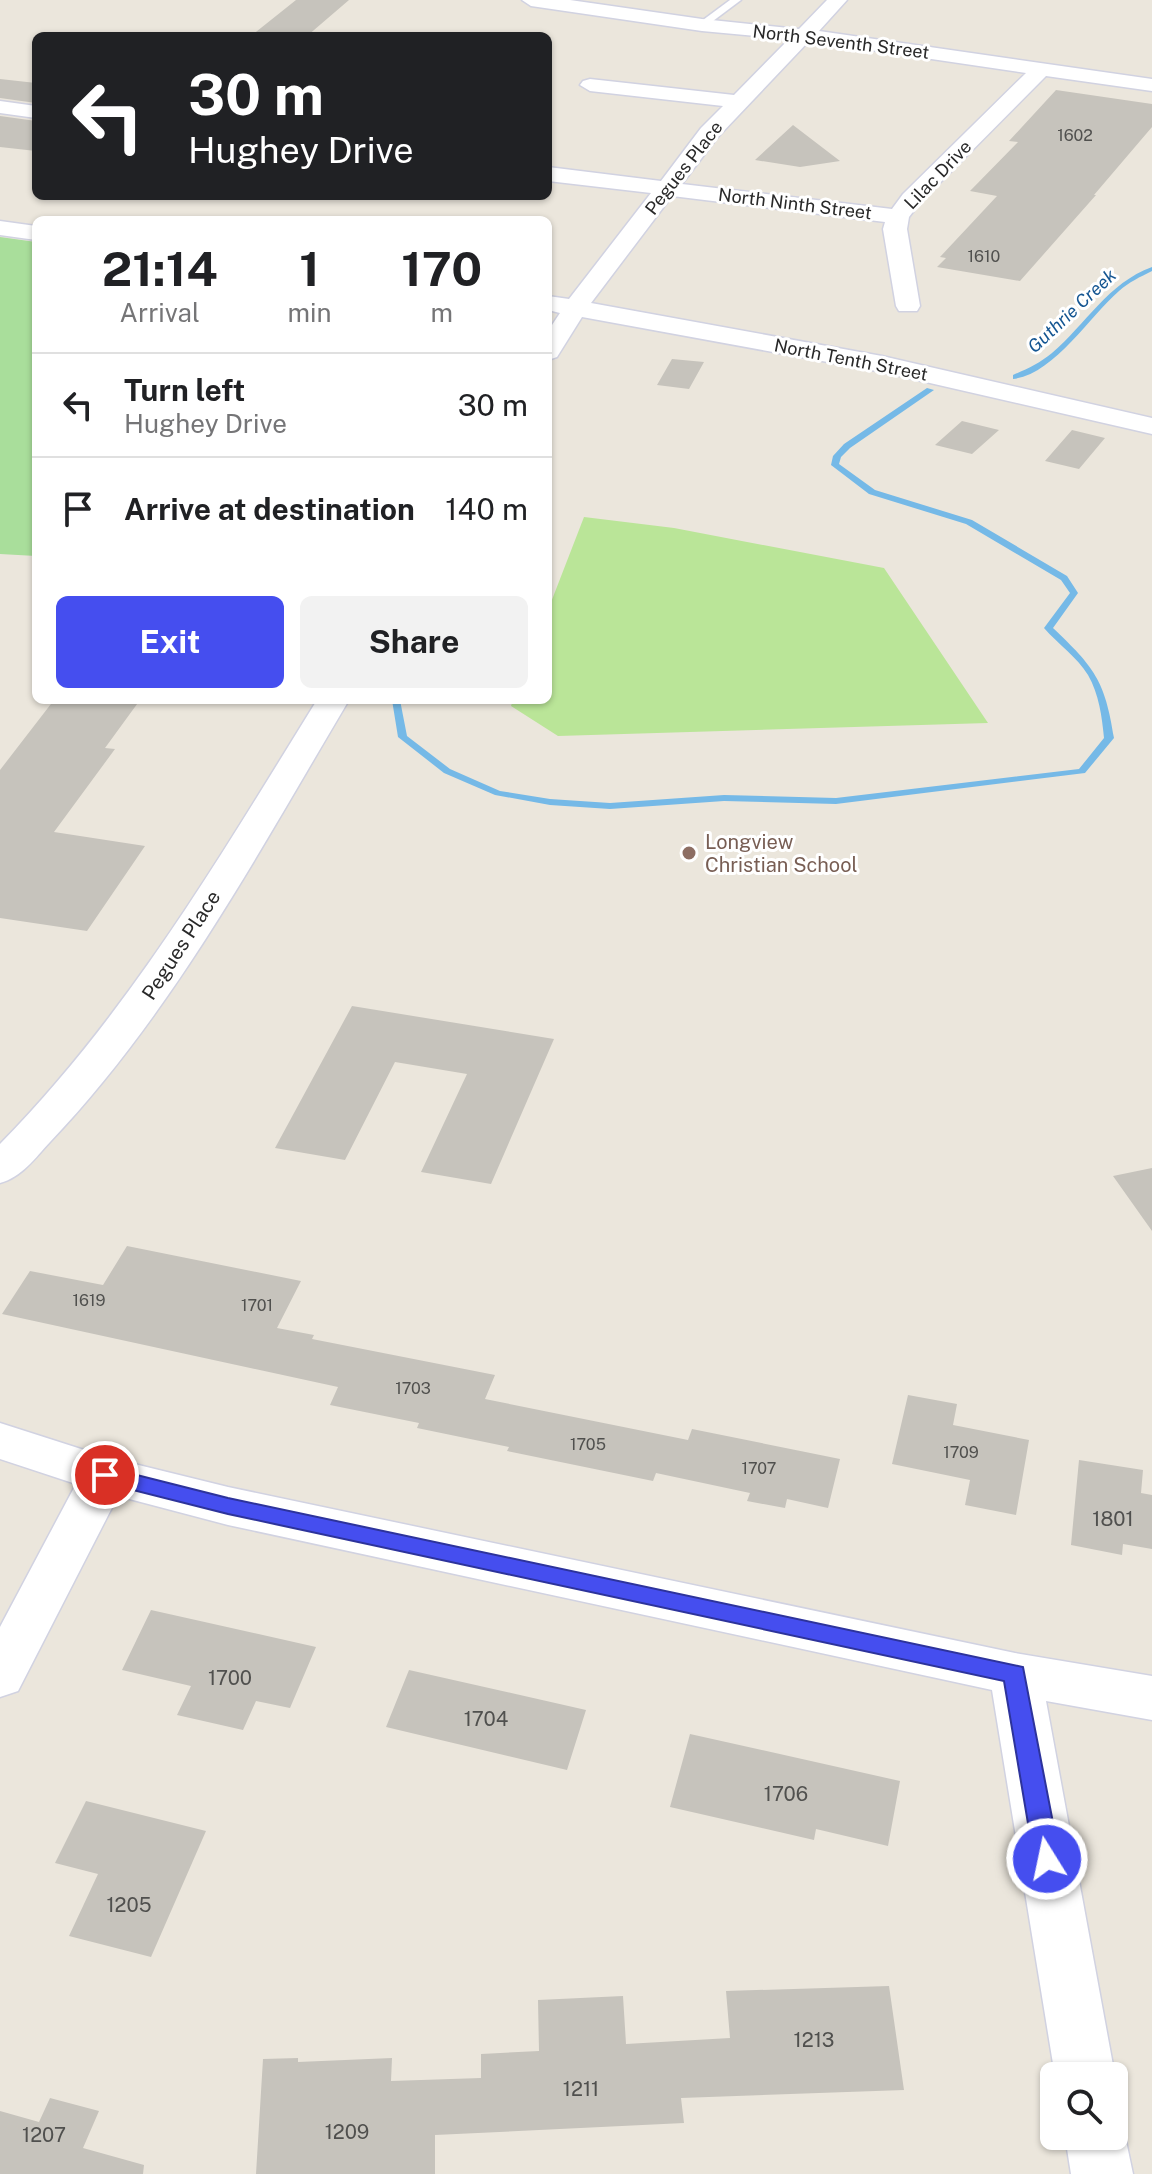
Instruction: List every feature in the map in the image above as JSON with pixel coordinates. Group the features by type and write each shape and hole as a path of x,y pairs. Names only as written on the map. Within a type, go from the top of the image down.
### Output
{"street":[{"name":"North Seventh Street","path":"531,0 702,25 806,35 1152,85"},
{"name":"Pegues Place","path":"552,345 575,308 738,102 838,0"},
{"name":"Lilac Drive","path":"908,306 895,229 898,217 911,199 1041,69"},
{"path":"590,85 738,102"},
{"path":"0,107 32,111"},
{"name":"North Ninth Street","path":"552,174 898,217"},
{"path":"0,228 32,232"},
{"name":"North Tenth Street","path":"552,304 891,356 1152,426"},
{"name":"Pegues Place","path":"0,1169 39,1132 148,997 331,704"},
{"path":"0,1441 105,1475 243,1509 1015,1674 1152,1698"},
{"path":"0,1676 105,1475"},
{"path":"1015,1674 1083,2062"},
{"path":"1098,2150 1102,2174"}],"lane":[{"path":"702,25 736,0"}],"green space":[{"path":"0,237 32,241 32,556 0,554"},
{"path":"584,517 674,528 884,568 988,723 558,736 511,706 552,704 552,600"}],"building":[{"path":"296,0 349,0 312,32 256,32"},
{"path":"0,79 32,83 32,102 0,98"},
{"path":"1056,90 1152,104 1152,127 1020,281 937,267 946,258 940,257 997,196 970,191 1018,142 1009,141"},
{"path":"0,116 32,120 32,151 0,147"},
{"path":"793,125 840,161 800,167 755,160"},
{"path":"672,359 704,362 689,389 657,385"},
{"path":"962,421 999,430 972,454 935,445"},
{"path":"1072,430 1105,438 1079,469 1045,461"},
{"path":"51,704 137,704 105,748 115,749 54,832 145,846 87,931 0,918 0,770"},
{"path":"352,1006 554,1039 491,1184 421,1172 467,1074 395,1062 345,1160 275,1148"},
{"path":"1152,1168 1152,1231 1113,1176"},
{"path":"127,1246 301,1281 277,1328 314,1335 312,1339 495,1375 485,1399 688,1440 692,1429 840,1459 828,1508 787,1499 785,1508 747,1501 750,1493 656,1473 653,1481 507,1451 509,1447 417,1428 419,1423 330,1405 338,1387 2,1314 30,1271 103,1285"},
{"path":"908,1395 957,1404 953,1425 1029,1440 1016,1515 965,1505 970,1480 892,1464"},
{"path":"1079,1460 1143,1470 1141,1493 1152,1495 1152,1549 1123,1544 1122,1555 1071,1545"},
{"path":"151,1610 316,1647 290,1708 256,1701 243,1730 177,1715 191,1686 122,1670"},
{"path":"409,1670 586,1710 567,1770 386,1727"},
{"path":"690,1734 900,1781 888,1846 816,1829 814,1840 670,1807"},
{"path":"86,1801 206,1831 151,1957 69,1936 98,1874 55,1863"},
{"path":"889,1986 904,2090 681,2098 684,2123 435,2135 435,2174 256,2174 263,2059 298,2058 298,2062 392,2058 391,2081 481,2078 481,2054 539,2051 538,2000 623,1996 626,2044 730,2038 726,1991"},
{"path":"50,2098 99,2111 83,2148 144,2165 143,2174 0,2174 0,2111 39,2122"}],"waterway":[{"name":"Guthrie Creek","path":"1016,377 1055,354 1117,290 1133,277 1152,269"},
{"path":"397,704 403,737 447,771 498,793 550,802 610,806 724,798 836,801 1082,771 1109,738 1103,701 1092,676 1048,628 1074,593 1064,578 969,522 872,492 835,465 837,456 847,446 930,390"}],"place":[{"name":"Longview Christian School","path":"689,853"}],"route":[{"path":"105,1475 228,1506 1015,1674 1047,1859"}]}
